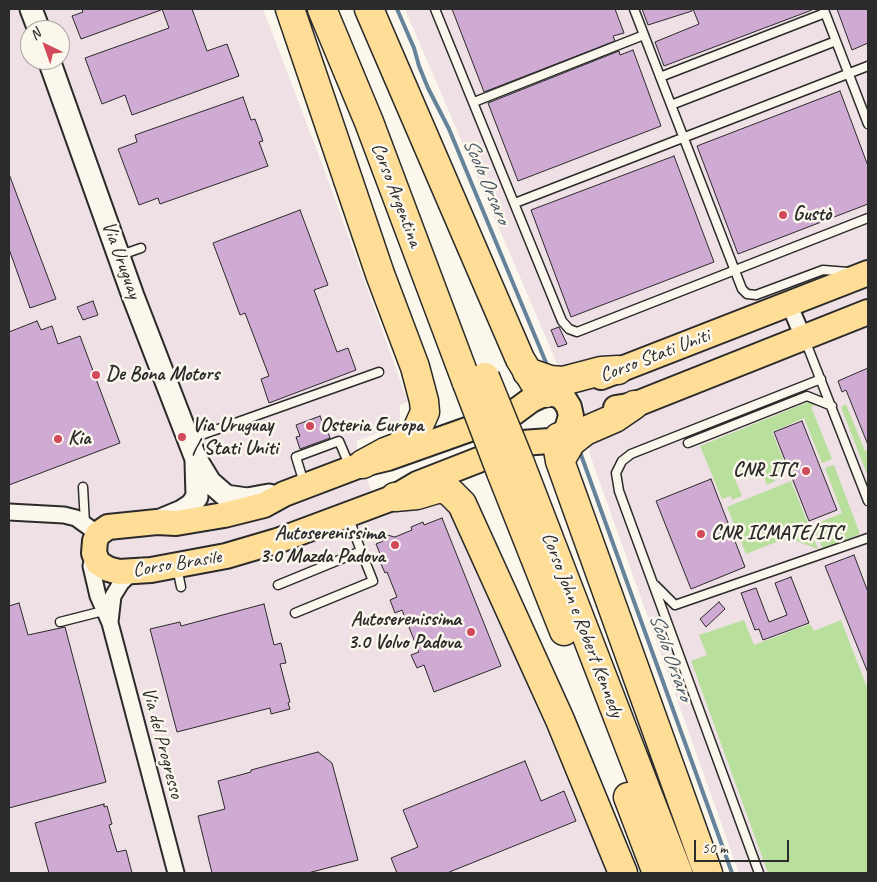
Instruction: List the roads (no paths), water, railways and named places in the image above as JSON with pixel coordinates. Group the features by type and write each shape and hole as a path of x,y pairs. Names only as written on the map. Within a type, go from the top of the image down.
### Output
{"highway":[{"path":"290,9 380,274 416,367 424,401 425,412 416,432 398,447 357,467"},
{"name":"Corso Argentina","path":"322,9 476,380"},
{"name":"Corso Argentina","path":"341,9 476,380"},
{"path":"369,9 527,372 545,396"},
{"path":"527,372 550,380 563,381 601,370 618,370"},
{"name":"Corso John e Robert Kennedy","path":"476,380 514,460 678,873"},
{"path":"634,405 615,418 585,430 571,442 562,442 708,873"},
{"name":"Corso John e Robert Kennedy","path":"514,460 586,684 657,873"},
{"path":"395,497 417,495 437,489 445,489 452,492 462,504 556,712 623,873"}],"main road":[{"name":"Corso Stati Uniti","path":"512,414 545,396 618,370 867,274"},
{"name":"Corso Stati Uniti","path":"634,405 868,312"},
{"path":"514,460 542,442 562,442 571,416 570,407 564,399 545,396"},
{"name":"Corso Brasile","path":"512,414 294,490 264,505 224,515 176,523 157,522 108,527 93,537 98,563 108,569 119,572 179,576 395,497 417,484 514,460"}],"street":[{"name":"Via Uruguay","path":"53,70 119,256 196,459 210,482 226,496 248,499 294,490"},
{"path":"789,304 803,337"},
{"name":"Via Uruguay","path":"157,522 182,511 194,501 197,496 196,459"},
{"path":"9,512 64,515 76,518 93,537"},
{"name":"Via del Progresso","path":"93,537 91,566 98,596 108,614 176,873"},
{"path":"108,614 116,589 132,572"}],"lane":[{"path":"435,9 562,320 569,329 577,332 868,218"},
{"path":"634,9 742,289 746,294 756,295 823,270 867,274"},
{"path":"660,77 824,11 868,124"},
{"path":"474,102 644,35"},
{"path":"671,105 836,41"},
{"path":"515,203 868,66"},
{"path":"119,256 141,248"},
{"path":"803,337 832,406 868,501"},
{"path":"189,439 379,372"},
{"path":"759,873 619,491 616,473 622,461 631,454 821,379"},
{"path":"688,443 807,396 832,406"},
{"path":"83,486 93,537"},
{"path":"294,613 373,581 347,514"},
{"path":"652,582 675,605 868,538"},
{"path":"278,585 361,551"},
{"path":"60,622 108,614"}],"waterway":[{"name":"Scolo Orsaro","path":"397,9 414,48 428,88 449,129 547,365"},
{"name":"Scolo Orsaro","path":"580,452 732,873"}],"place":[{"name":"Gustò","path":"783,215"},
{"name":"De Bona Motors","path":"96,375"},
{"name":"Osteria Europa","path":"310,426"},
{"name":"Via Uruguay / Stati Uniti","path":"182,437"},
{"name":"Kia","path":"58,439"},
{"name":"CNR ITC","path":"806,471"},
{"name":"CNR ICMATE/ITC","path":"701,534"},
{"name":"Autoserenissima 3.0 Mazda Padova","path":"395,545"},
{"name":"Autoserenissima 3.0 Volvo Padova","path":"471,632"}]}
